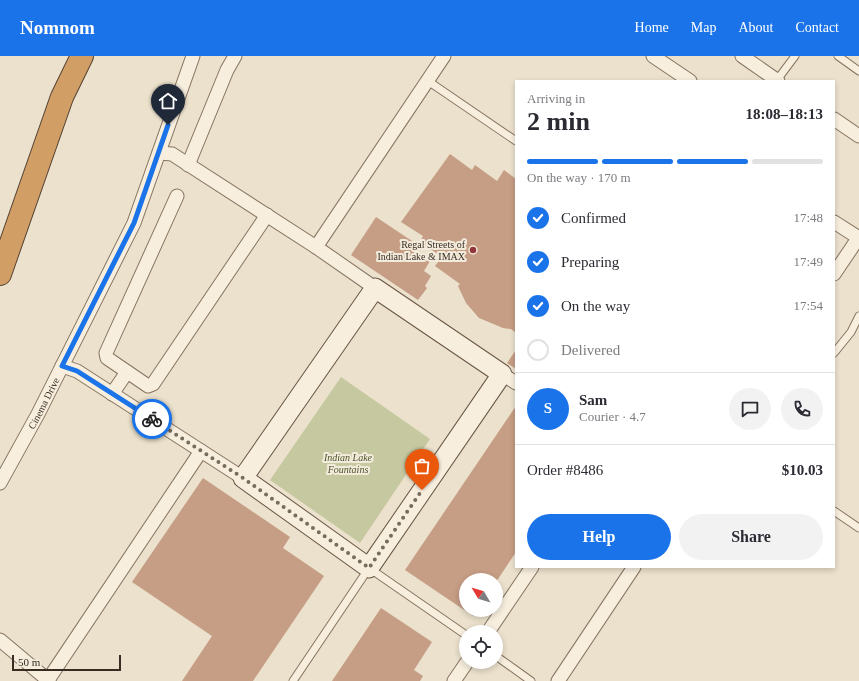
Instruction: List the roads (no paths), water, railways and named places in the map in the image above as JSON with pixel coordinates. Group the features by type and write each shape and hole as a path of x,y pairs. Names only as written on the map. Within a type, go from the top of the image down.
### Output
{"highway":[{"path":"0,274 62,96 82,56"}],"street":[{"name":"Cinema Drive","path":"0,482 38,414 134,223 193,56"},
{"path":"188,165 227,70 235,56"},
{"path":"316,246 444,56"},
{"path":"653,56 689,80"},
{"path":"742,56 777,80"},
{"path":"835,120 859,136"},
{"path":"62,366 77,371 243,478 369,568 509,379 316,246 172,154 159,153"},
{"path":"177,196 106,353 107,358 148,386 153,384 266,215"},
{"path":"835,223 859,238 835,273"},
{"path":"243,478 375,288"},
{"path":"112,394 127,372"},
{"path":"0,640 48,680 201,451"},
{"path":"493,625 531,568"},
{"path":"558,681 633,568"},
{"path":"454,681 462,669"}],"lane":[{"path":"779,80 795,56"},
{"path":"838,56 859,71"},
{"path":"428,81 515,140"},
{"path":"835,352 850,332 859,316"},
{"path":"835,512 859,528"},
{"path":"293,681 369,568 459,630"},
{"path":"503,661 531,681"}],"place":[{"name":"Regal Streets of Indian Lake & IMAX","path":"473,250"}],"park label":[{"name":"Indian Lake Fountains","path":"348,462"}]}
